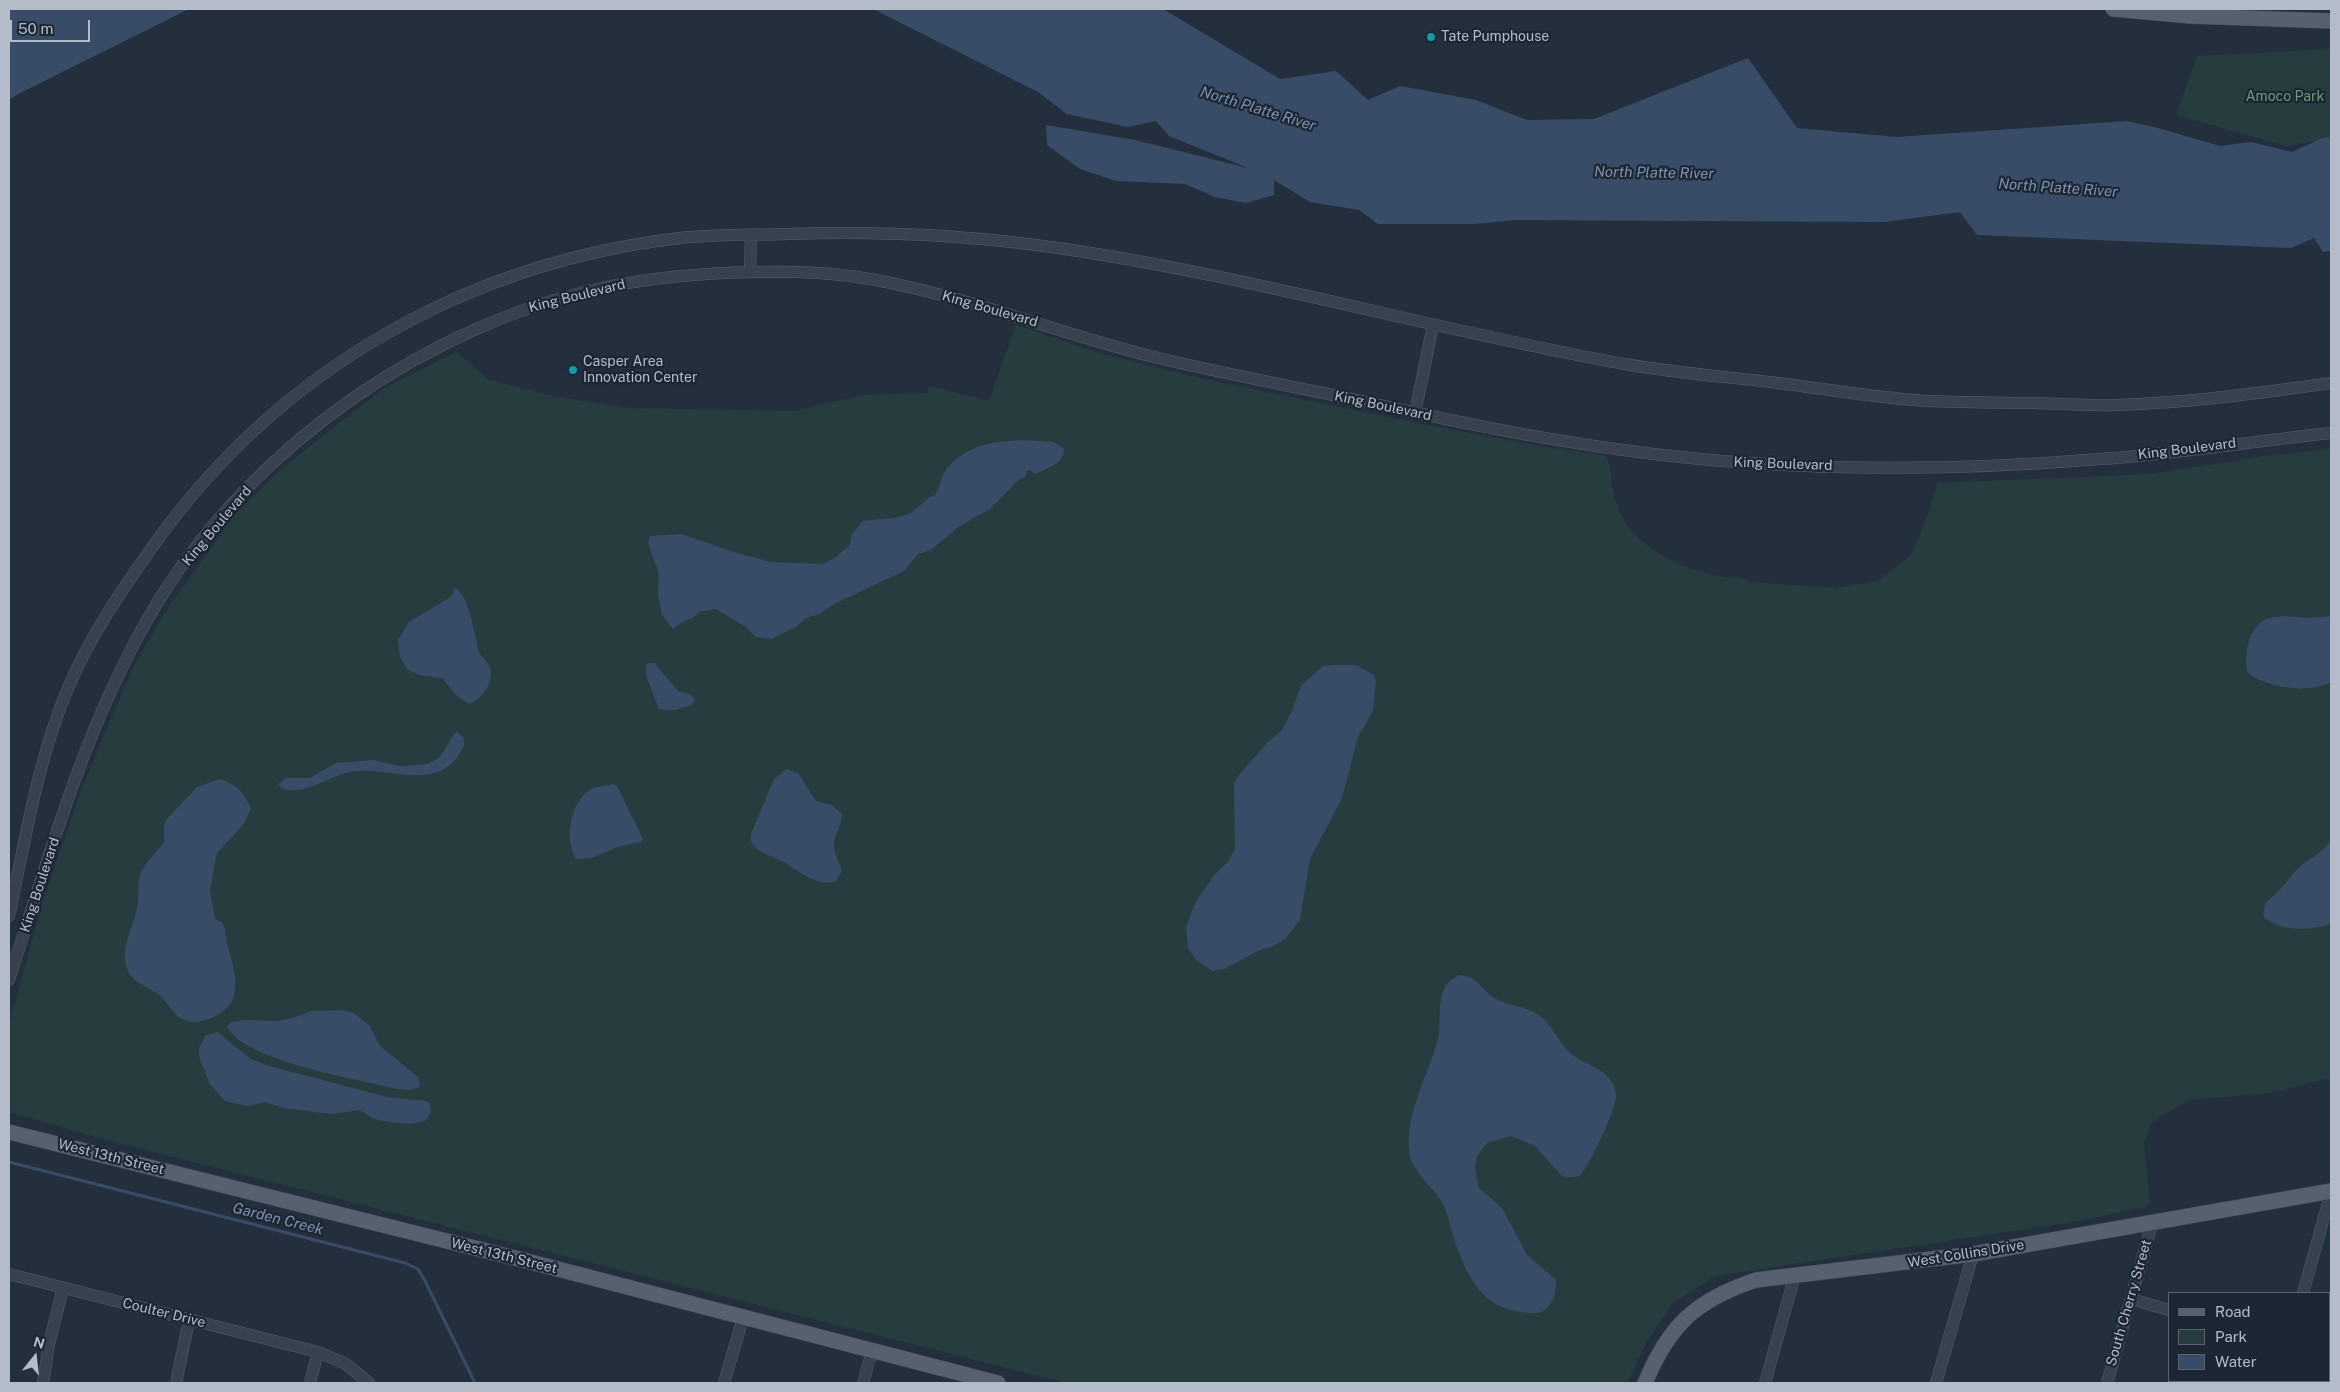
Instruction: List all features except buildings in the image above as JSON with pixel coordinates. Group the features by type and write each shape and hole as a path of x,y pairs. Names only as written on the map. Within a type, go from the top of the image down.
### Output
{"main road":[{"path":"2113,9 2190,16 2331,21"},
{"name":"West 13th Street","path":"9,1132 509,1257 998,1383"},
{"name":"West Collins Drive","path":"1645,1383 1656,1355 1674,1329 1698,1307 1734,1287 1756,1280 1882,1267 1973,1254 2331,1192"}],"street":[{"name":"King Boulevard","path":"9,916 30,818 50,743 65,696 86,648 114,600 199,485 275,411 380,336 433,308 485,285 542,264 619,247 686,237 830,233 940,235 1056,247 1172,268 1433,325 1634,365 1919,400 2112,406 2222,397 2331,383"},
{"path":"750,272 751,235"},
{"name":"King Boulevard","path":"9,980 60,821 111,689 162,595 233,502 273,463 326,418 377,382 436,348 480,327 551,301 601,288 700,273 796,271 893,283 958,298 1150,356 1415,413 1622,450 1742,463 1919,468 2104,459 2331,434"},
{"path":"1415,413 1433,325"},
{"path":"2303,1292 2331,1192"},
{"name":"South Cherry Street","path":"2106,1383 2152,1224"},
{"path":"1936,1383 1973,1254"},
{"name":"Coulter Drive","path":"9,1274 318,1352 346,1364 369,1383"},
{"path":"1765,1383 1795,1275"},
{"path":"43,1383 49,1344 63,1288"},
{"path":"2130,1299 2168,1310"},
{"path":"724,1383 743,1318"},
{"path":"176,1383 188,1320"},
{"path":"863,1383 872,1350"},
{"path":"310,1383 318,1352"}],"green space":[{"name":"Amoco Park","path":"2331,49 2331,138 2287,146 2176,115 2197,56"},
{"path":"1016,325 1102,354 1213,381 1438,427 1539,446 1604,455 1609,462 1613,491 1620,511 1631,530 1641,540 1668,559 1688,568 1719,576 1743,579 1749,582 1836,588 1878,581 1911,555 1930,509 1937,483 2150,474 2271,455 2331,449 2331,1078 2270,1093 2189,1100 2151,1123 2144,1143 2150,1202 2146,1207 2073,1222 1715,1276 1673,1303 1646,1342 1628,1383 1066,1383 103,1139 9,1112 9,1024 44,898 81,791 134,666 164,614 233,517 281,469 383,389 456,352 489,380 559,397 630,408 793,411 864,395 927,393 929,386 989,401"}],"water":[{"path":"9,9 189,9 9,100"},
{"name":"North Platte River","path":"873,9 1163,9 1280,79 1336,71 1368,100 1400,86 1476,100 1527,120 1594,119 1748,58 1797,128 1897,137 2127,121 2220,146 2251,142 2292,152 2322,138 2331,137 2331,251 2323,252 2314,238 2291,248 1977,235 1960,212 1884,222 1515,220 1475,224 1378,224 1359,210 1310,202 1274,180 1274,195 1246,203 1215,197 1185,184 1116,181 1080,169 1047,145 1046,125 1135,140 1248,168 1169,136 1156,121 1128,127 1067,114 1038,92"},
{"path":"1022,440 1053,442 1064,448 1063,453 1058,462 1050,467 1035,474 1030,470 1027,471 1025,477 1016,482 990,509 961,525 931,550 918,554 904,571 836,603 819,614 806,618 796,627 771,639 756,637 746,627 716,609 699,612 693,618 682,622 673,629 662,615 658,594 659,574 648,543 650,536 681,534 737,553 771,562 822,564 835,558 849,546 852,534 863,521 906,515 928,498 935,495 946,469 965,453 990,444"},
{"path":"454,588 458,589 463,596 472,619 479,651 491,670 491,678 484,692 477,700 469,704 457,696 442,678 419,675 407,669 400,657 398,640 409,622 452,596"},
{"path":"2284,616 2310,618 2331,616 2331,682 2311,688 2288,688 2266,682 2248,673 2247,651 2254,630 2264,620"},
{"path":"648,663 654,663 678,691 690,694 695,699 692,705 675,710 659,709 646,675"},
{"path":"1356,665 1374,675 1376,682 1373,711 1358,737 1342,798 1310,859 1300,920 1285,939 1273,946 1258,951 1224,969 1212,971 1196,960 1188,948 1186,927 1196,901 1215,874 1227,863 1235,849 1234,784 1238,776 1266,744 1281,731 1291,713 1301,686 1323,666"},
{"path":"457,732 464,738 462,751 447,767 434,773 404,775 357,771 342,774 299,790 283,789 278,784 286,778 310,778 336,763 374,760 400,766 428,764 440,757"},
{"path":"786,769 798,773 816,801 832,805 842,814 834,844 835,854 842,871 836,881 821,882 807,877 761,851 751,842 751,834 774,779"},
{"path":"219,779 239,790 246,798 251,809 243,825 218,852 210,891 215,919 221,922 225,928 234,970 235,987 234,995 227,1008 213,1018 197,1022 182,1019 158,994 131,976 126,965 125,950 137,910 141,872 164,842 164,825 166,820 197,787"},
{"path":"614,784 617,786 643,839 641,842 617,847 592,858 576,859 572,851 570,833 573,814 577,805 582,797 591,789"},
{"path":"2331,840 2331,924 2314,928 2296,929 2279,926 2264,917 2264,907 2268,901 2298,868 2321,851"},
{"path":"1460,975 1476,981 1496,999 1539,1015 1548,1023 1562,1045 1570,1053 1604,1073 1614,1085 1616,1094 1612,1110 1590,1161 1580,1176 1566,1178 1560,1174 1535,1146 1511,1136 1487,1143 1477,1156 1475,1165 1478,1187 1502,1208 1527,1255 1556,1280 1555,1294 1549,1306 1538,1313 1515,1311 1501,1307 1480,1291 1472,1280 1460,1255 1443,1204 1418,1172 1410,1158 1409,1136 1411,1122 1438,1039 1442,994 1445,986"},
{"path":"343,1010 354,1013 370,1026 379,1045 418,1077 420,1087 410,1090 398,1089 278,1059 255,1049 237,1038 227,1026 230,1023 242,1020 277,1021 293,1018 312,1011"},
{"path":"217,1032 251,1059 266,1065 387,1097 426,1101 430,1104 431,1112 425,1121 410,1124 374,1119 360,1110 331,1114 283,1108 265,1102 247,1106 225,1101 210,1084 199,1057 199,1048 205,1036"}],"waterway":[{"name":"Garden Creek","path":"9,1162 405,1263 418,1269 475,1383"}],"place":[{"name":"Tate Pumphouse","path":"1431,37"},
{"name":"Casper Area Innovation Center","path":"573,370"}]}
